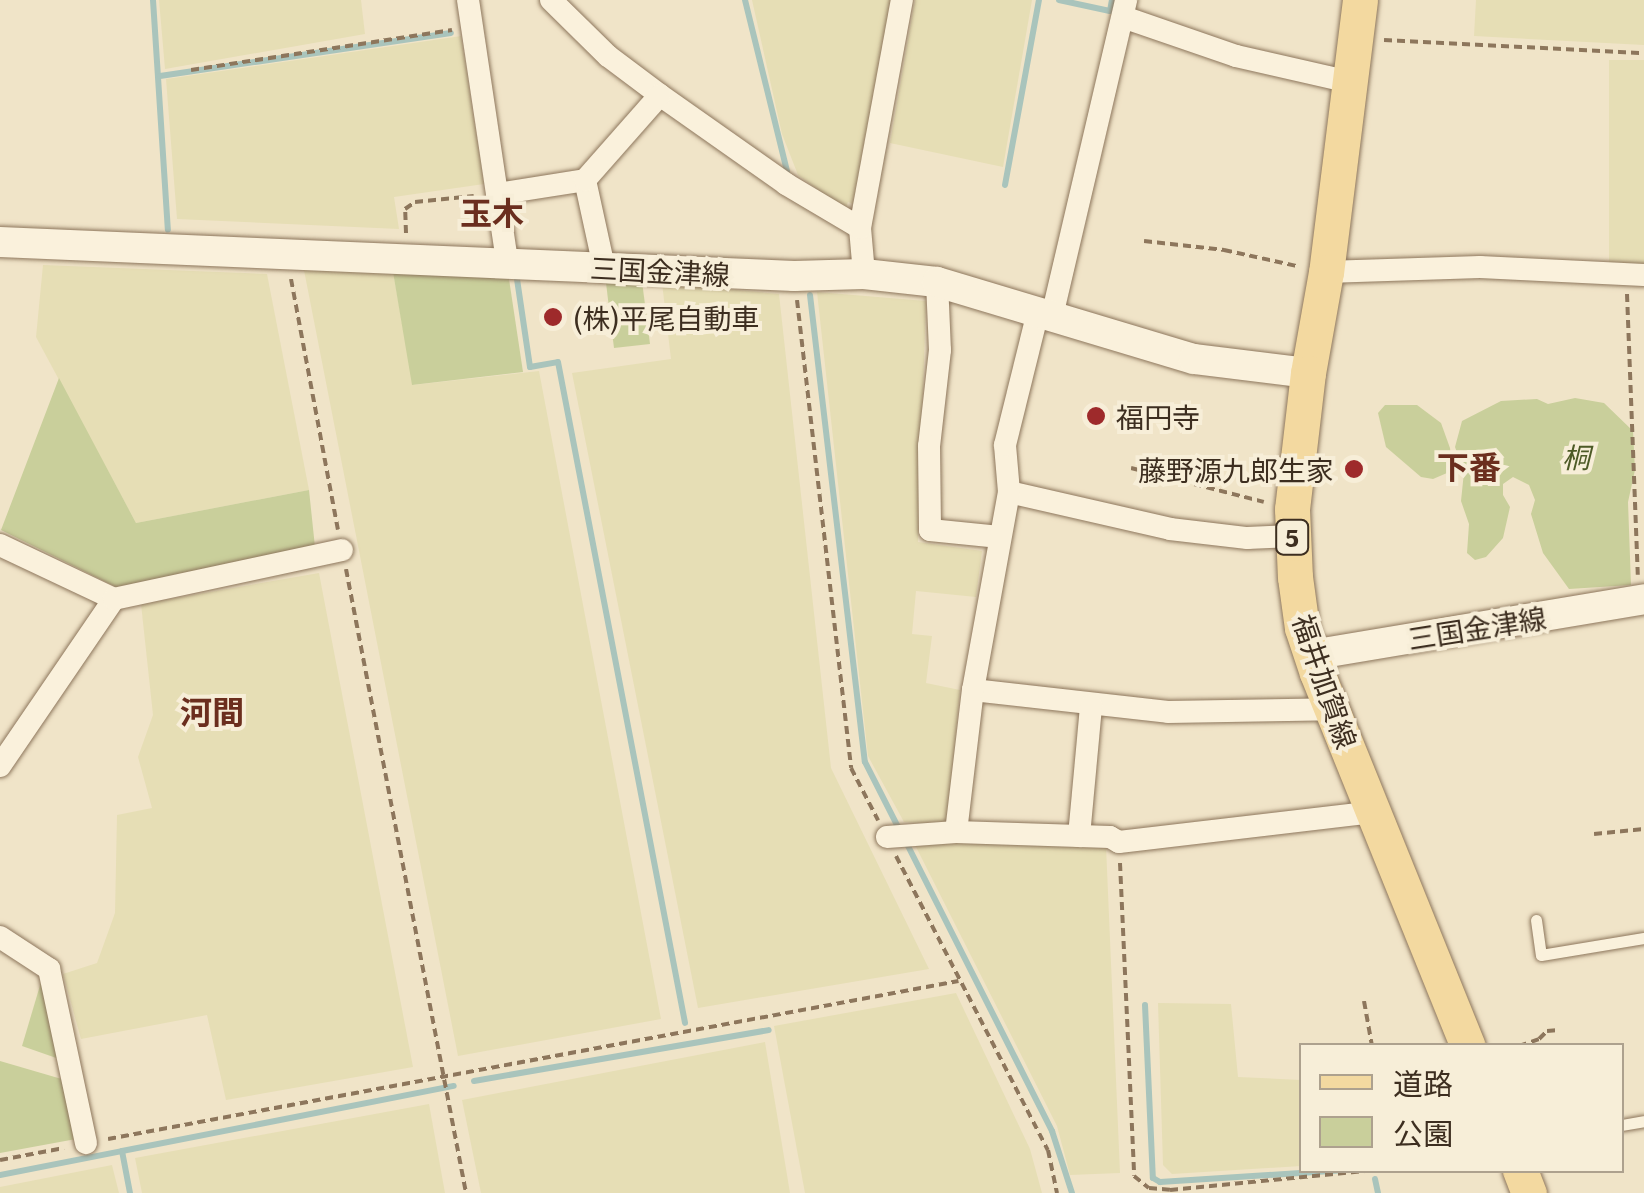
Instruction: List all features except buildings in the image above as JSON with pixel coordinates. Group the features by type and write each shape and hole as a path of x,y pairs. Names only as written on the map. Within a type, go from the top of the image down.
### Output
{"main road":[{"name":"福井加賀線","path":"1360,0 1350,82 1314,270 1292,522 1300,617 1311,656 1467,1043"},
{"name":"三国金津線","path":"0,242 63,248 285,252 794,276 864,274 937,282 1194,360 1308,372"},
{"name":"三国金津線","path":"1311,656 1641,590"}],"street":[{"path":"468,0 507,261"},
{"path":"551,0 608,56 660,95 786,184 860,228"},
{"path":"864,274 860,228 902,0"},
{"path":"956,832 973,690 1009,492 1005,444 1045,314 1125,8 1236,56 1350,82"},
{"path":"497,194 585,180 660,95"},
{"path":"585,180 604,267"},
{"path":"1314,270 1480,268 1635,275"},
{"path":"937,282 940,350 930,446 930,530 1000,537"},
{"path":"1009,492 1170,529 1247,538 1292,522"},
{"path":"0,545 114,599 342,550"},
{"path":"0,766 114,599"},
{"path":"973,690 1168,712 1332,708"},
{"path":"1079,836 1091,706"},
{"path":"887,837 956,832 1110,837 1119,842 1375,812"},
{"path":"0,938 49,969 86,1143"}],"lane":[{"path":"1536,920 1541,955 1644,938"}],"path":[{"path":"191,70 391,36 472,28"},
{"path":"1356,38 1644,53"},
{"path":"406,234 406,209 415,202 497,194"},
{"path":"1144,242 1224,250 1314,270"},
{"path":"285,252 466,1193"},
{"path":"1635,275 1641,590"},
{"path":"794,276 851,768 1048,1150 1057,1193"},
{"path":"1131,468 1292,522"},
{"path":"1594,834 1644,829"},
{"path":"1119,842 1134,1176 1150,1188 1170,1190 1345,1173"},
{"path":"0,1160 958,981"},
{"path":"1364,1002 1371,1043"},
{"path":"1528,1043 1547,1031 1560,1030"}],"shaded area":[{"path":"159,0 361,0 365,34 165,69"},
{"path":"752,0 892,0 855,205 848,202 845,210 798,175 782,134"},
{"path":"915,0 1032,0 1003,167 890,143"},
{"path":"1476,0 1644,0 1644,45 1474,36"},
{"path":"461,36 484,184 394,197 399,229 177,219 166,79"},
{"path":"1609,60 1644,60 1644,265 1609,265"},
{"path":"302,260 392,266 413,385 539,371 661,1019 458,1056"},
{"path":"43,265 267,274 309,490 136,523 36,337"},
{"path":"662,283 779,294 831,768 929,969 698,1008 572,373 671,359"},
{"path":"817,292 926,301 918,542 982,551 976,597 916,591 912,634 932,636 926,683 960,690 947,825 904,822 868,756"},
{"path":"319,573 413,1067 226,1100 207,1015 81,1039 63,974 97,963 115,913 117,815 152,808 138,757 153,715 141,604"},
{"path":"913,841 1106,846 1120,1173 1070,1175 1057,1126"},
{"path":"956,993 1030,1149 1042,1193 805,1193 774,1026"},
{"path":"1158,1003 1231,1004 1238,1077 1299,1080 1299,1166 1172,1174 1163,1165"},
{"path":"765,1042 790,1193 481,1193 462,1100"},
{"path":"429,1104 445,1193 142,1193 135,1158"},
{"path":"112,1165 119,1193 0,1193 0,1187"}],"green space":[{"path":"392,266 509,279 523,372 412,385"},
{"path":"605,275 642,281 650,344 614,348"},
{"path":"59,378 136,523 309,490 315,547 116,587 1,530"},
{"name":"桐","path":"1575,398 1604,403 1633,431 1635,470 1628,502 1631,585 1569,589 1543,553 1531,514 1535,500 1529,485 1513,477 1503,484 1503,495 1510,507 1503,538 1486,557 1475,560 1467,553 1469,524 1461,501 1464,472 1455,447 1462,421 1501,401 1537,399 1548,404"},
{"path":"1385,405 1417,405 1441,423 1452,463 1447,473 1433,479 1421,477 1386,447 1378,413"},
{"path":"44,972 62,1060 22,1046"},
{"path":"0,1061 65,1080 76,1139 0,1153"}],"waterway":[{"path":"153,0 168,230"},
{"path":"745,0 787,171"},
{"path":"1005,185 1039,0"},
{"path":"1059,0 1110,11 1112,0"},
{"path":"160,76 451,33"},
{"path":"517,279 530,367 558,362 685,1023"},
{"path":"810,295 865,762 900,831"},
{"path":"906,842 1052,1131 1072,1193"},
{"path":"1145,1005 1153,1178 1160,1182 1300,1173"},
{"path":"474,1081 769,1030"},
{"path":"122,1151 454,1086"},
{"path":"0,1175 122,1151 130,1193"},
{"path":"1375,1179 1378,1193"}],"place":[{"name":"(株)平尾自動車","path":"553,317"},
{"name":"福円寺","path":"1096,416"},
{"name":"藤野源九郎生家","path":"1354,469"}],"district":[{"name":"玉木","path":"492,211"},
{"name":"下番","path":"1469,465"},
{"name":"河間","path":"212,710"}]}
